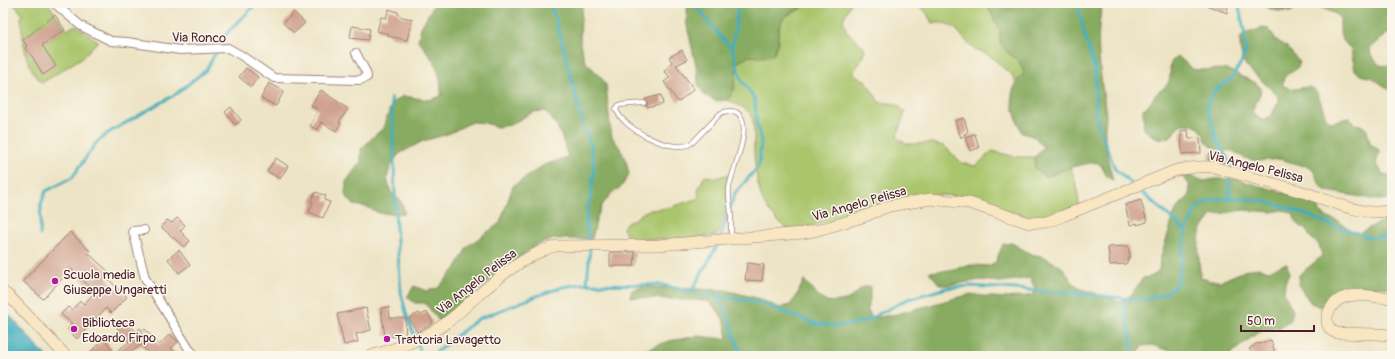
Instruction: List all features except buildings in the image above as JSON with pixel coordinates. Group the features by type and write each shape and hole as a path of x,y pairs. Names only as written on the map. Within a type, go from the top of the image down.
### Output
{"street":[{"name":"Via Ronco","path":"54,3 81,26 111,41 180,50 228,48 274,78 360,80 367,76 356,53"},
{"name":"Via Angelo Pelissa","path":"370,356 420,339 447,323 487,287 515,267 544,249 556,246 659,245 802,233 863,217 889,206 931,199 969,203 1029,223 1047,222 1174,171 1200,166 1214,167 1306,193 1356,210 1379,212 1392,210"},
{"path":"144,230 133,231 145,278 189,349 196,356"},
{"path":"3,292 10,297 66,356"},
{"path":"1392,298 1351,295 1338,300 1327,315 1327,322 1332,331 1337,333 1392,335"}],"lane":[{"path":"644,103 619,105 616,109 620,117 629,126 646,136 677,146 688,145 693,142 721,113 733,111 741,118 744,124 743,138 730,182 729,191 731,238"}],"green space":[{"path":"13,3 48,3 67,30 75,25 98,41 83,57 42,83 31,69 28,61 21,18 23,15"},
{"path":"435,3 583,3 580,44 585,61 602,78 606,85 612,137 620,148 626,161 629,174 622,186 611,194 603,204 597,217 592,239 554,239 536,245 439,321 425,303 415,303 407,297 414,286 426,291 438,288 455,269 468,246 500,223 513,186 544,165 568,157 557,127 545,111 533,112 510,125 497,127 485,123 472,122 448,134 423,141 399,154 391,165 387,178 391,193 401,201 405,213 379,213 367,207 354,205 345,195 346,182 361,161 361,149 383,128 392,103 403,96 429,100 441,96 440,79 436,65 418,40 421,27"},
{"path":"688,3 810,3 783,17 778,29 778,42 773,55 761,57 748,56 737,63 734,89 728,100 715,101 704,95 698,84 697,70 686,21"},
{"path":"810,3 851,3 843,20 847,32 865,49 861,61 854,71 855,75 866,81 879,102 897,104 905,113 897,138 907,144 932,143 944,146 962,163 976,166 992,151 1016,157 1035,157 1035,169 1046,177 1071,167 1077,188 1079,205 1053,215 1036,219 958,196 937,195 884,203 855,214 803,228 786,229 768,210 762,198 755,166 754,126 751,115 744,108 728,100 734,89 737,63 748,56 761,57 778,42 780,25 786,16"},
{"path":"915,3 986,3 1000,31 1001,43 1008,53 1019,61 1024,73 1016,83 1012,75 994,59 983,52 972,48 956,29 945,23 932,23 926,12"},
{"path":"986,3 1103,3 1100,17 1098,45 1106,116 1106,146 1113,180 1107,177 1101,165 1095,162 1071,167 1046,177 1035,169 1035,157 1043,147 1035,137 1022,133 1015,114 1012,99 1015,86 1024,73 1019,61 1008,53 1000,43 1000,30"},
{"path":"1263,3 1300,3 1291,12 1272,10"},
{"path":"1310,3 1392,3 1392,32 1383,37 1370,49 1371,55 1379,65 1392,66 1392,90 1388,89 1373,78 1360,75 1355,70 1351,50 1342,39 1340,32 1340,19 1336,14"},
{"path":"1262,28 1269,29 1277,41 1287,47 1300,63 1295,70 1285,77 1283,86 1295,89 1308,87 1314,89 1318,94 1326,118 1331,122 1350,118 1356,124 1363,126 1367,130 1370,143 1380,151 1376,163 1383,174 1392,175 1392,199 1378,200 1327,191 1321,187 1313,170 1307,166 1281,159 1257,161 1244,158 1233,151 1220,150 1209,145 1199,128 1193,125 1181,124 1171,136 1164,139 1149,133 1144,129 1143,109 1168,83 1170,77 1170,65 1178,56 1192,69 1226,69 1256,83 1261,88 1252,112 1263,120 1269,117 1279,101 1277,95 1247,67 1242,57 1240,47 1240,39 1244,34"},
{"path":"1185,174 1204,181 1215,179 1235,179 1318,202 1320,212 1328,218 1338,221 1357,234 1392,216 1392,288 1362,286 1353,287 1336,292 1328,298 1321,307 1311,303 1299,286 1299,275 1322,255 1319,245 1311,238 1306,230 1297,224 1293,214 1283,210 1273,212 1243,210 1212,215 1203,227 1200,235 1199,247 1201,277 1210,281 1221,281 1249,269 1260,268 1269,271 1287,264 1289,274 1285,283 1284,293 1293,311 1290,321 1282,327 1262,331 1253,336 1228,356 1191,356 1182,352 1163,349 1152,345 1142,346 1136,356 628,356 669,341 698,336 726,339 727,334 723,318 708,301 630,297 632,290 642,287 725,290 760,299 780,308 790,305 796,297 804,280 821,299 831,301 840,301 850,298 862,288 870,286 870,299 867,309 872,318 893,315 971,294 1002,298 1033,295 1035,288 1030,278 1000,282 980,280 950,285 940,285 929,272 949,270 971,265 988,266 996,261 1003,244 1012,243 1031,254 1041,256 1059,265 1079,288 1121,302 1131,295 1143,278 1151,277 1159,270 1160,260 1177,208 1190,195 1189,184 1182,176"},
{"path":"725,175 729,176 726,206 720,228 716,236 628,240 623,228 626,223 632,221 644,212 668,208 699,198 698,190 704,177 707,176 716,178"}],"water":[{"path":"3,308 46,356 3,356"}],"waterway":[{"path":"40,235 41,204 46,191 72,178 96,143 108,133 176,94 206,70 227,33 257,3"},
{"path":"550,3 564,49 584,129 591,145 594,166 592,190 587,211 586,225 590,248 587,284"},
{"path":"695,3 717,32 732,48"},
{"path":"691,292 717,246 735,193 759,166 761,141 756,120 755,100 741,79 732,48 739,3"},
{"path":"1077,3 1095,70 1096,119 1115,169 1133,185"},
{"path":"1230,169 1230,163 1216,138 1207,105 1213,92 1232,78 1246,52 1244,29 1238,3"},
{"path":"391,97 396,228 401,292 406,313 415,337"},
{"path":"1229,198 1230,174"},
{"path":"1137,188 1186,231"},
{"path":"431,356 478,319 563,287 582,284 663,285 691,292 758,302 816,324 838,326 863,322 908,299 947,288 971,286 1149,299 1168,292 1177,283 1186,231 1197,207 1213,199 1233,198 1258,200 1289,208 1331,225 1373,238 1392,235"},
{"path":"717,296 729,317 733,333 742,356"},
{"path":"1123,298 1134,356"},
{"path":"417,342 422,356"}],"place":[{"name":"Scuola media Giuseppe Ungaretti","path":"55,281"},
{"name":"Biblioteca Edoardo Firpo","path":"74,329"},
{"name":"Trattoria Lavagetto","path":"387,339"}]}
